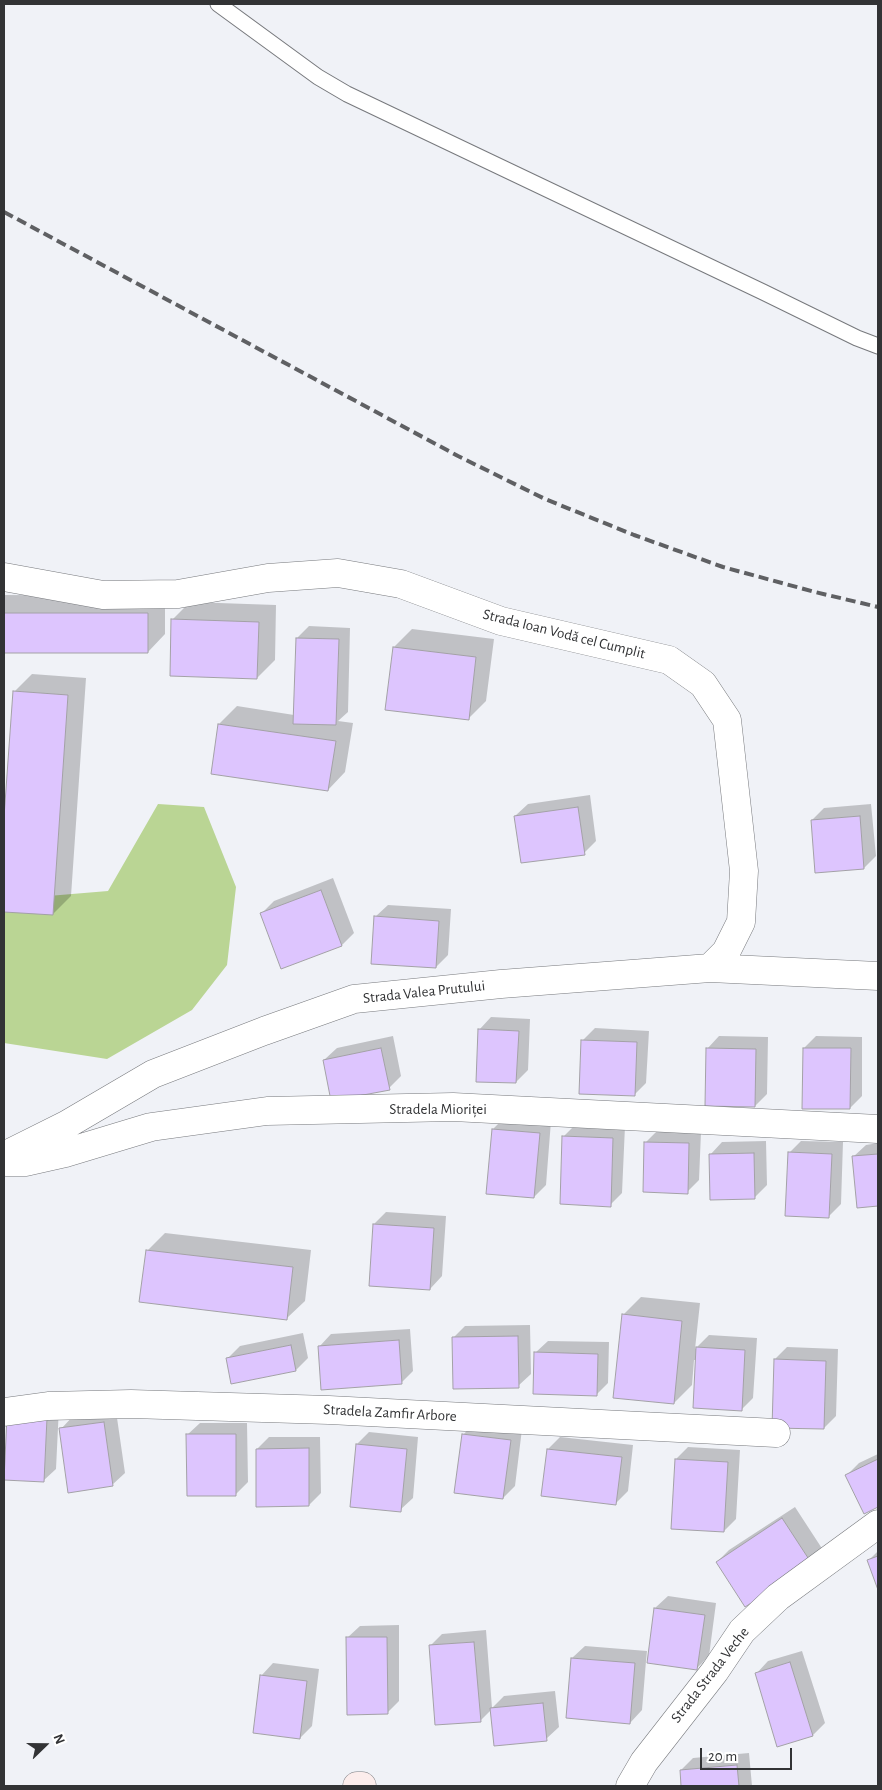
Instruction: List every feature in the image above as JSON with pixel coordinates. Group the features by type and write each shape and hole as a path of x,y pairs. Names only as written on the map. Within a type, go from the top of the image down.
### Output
{"main road":[{"path":"357,1786 362,1786"}],"street":[{"name":"Strada Ioan Vodă cel Cumplit","path":"4,577 103,595 178,594 268,578 338,573 401,584 501,621 669,660 703,684 727,720 744,871 741,922 726,952 710,968"},
{"name":"Strada Valea Prutului","path":"4,1156 66,1125 153,1074 264,1030 354,999 501,984 710,968 878,976"},
{"name":"Stradela Mioriței","path":"4,1162 25,1162 65,1153 151,1128 266,1111 453,1106 878,1129"},
{"name":"Stradela Zamfir Arbore","path":"4,1412 48,1406 141,1404 329,1410 776,1433"},
{"name":"Strada Strada Veche","path":"630,1786 644,1762 715,1671 742,1631 778,1597 878,1524"}],"lane":[{"path":"218,4 318,76 347,94 856,338 878,346"}],"green space":[{"path":"158,804 204,807 236,887 227,965 192,1010 107,1059 4,1043 4,877 36,897 108,891"}],"building":[{"path":"4,613 148,613 148,653 4,653"},
{"path":"171,619 259,622 257,679 170,676"},
{"path":"296,638 339,639 336,725 293,724"},
{"path":"393,647 476,657 469,720 385,710"},
{"path":"13,691 68,695 53,915 4,912 4,817"},
{"path":"218,724 336,741 328,791 211,774"},
{"path":"578,807 585,855 521,863 514,816"},
{"path":"860,816 864,869 815,873 811,820"},
{"path":"321,890 342,946 281,969 260,913"},
{"path":"374,916 439,921 436,968 371,964"},
{"path":"478,1029 519,1031 516,1083 476,1082"},
{"path":"581,1040 637,1042 635,1096 579,1094"},
{"path":"381,1048 390,1090 331,1101 323,1060"},
{"path":"706,1048 756,1049 755,1107 705,1106"},
{"path":"803,1048 851,1048 850,1109 802,1109"},
{"path":"492,1129 540,1133 534,1198 486,1194"},
{"path":"562,1136 613,1138 611,1207 560,1204"},
{"path":"644,1142 689,1143 688,1194 643,1192"},
{"path":"788,1152 832,1154 829,1218 785,1216"},
{"path":"754,1153 755,1199 710,1200 709,1154"},
{"path":"878,1154 878,1206 857,1208 852,1156"},
{"path":"373,1224 434,1228 430,1290 369,1286"},
{"path":"146,1250 293,1267 287,1320 139,1302"},
{"path":"622,1314 682,1321 674,1404 613,1398"},
{"path":"518,1336 519,1388 453,1389 452,1337"},
{"path":"399,1340 402,1384 321,1390 318,1346"},
{"path":"291,1345 296,1371 231,1384 226,1358"},
{"path":"696,1347 745,1350 742,1411 693,1408"},
{"path":"534,1352 598,1354 597,1396 533,1394"},
{"path":"774,1359 826,1361 824,1429 772,1428"},
{"path":"7,1416 47,1418 44,1482 4,1480"},
{"path":"104,1422 113,1486 68,1493 59,1428"},
{"path":"186,1434 236,1434 236,1496 187,1496"},
{"path":"462,1434 511,1440 503,1499 454,1493"},
{"path":"356,1444 407,1449 401,1512 350,1507"},
{"path":"309,1448 309,1506 256,1507 256,1449"},
{"path":"547,1449 622,1457 616,1505 541,1496"},
{"path":"675,1459 728,1462 724,1532 671,1529"},
{"path":"878,1459 878,1507 864,1514 845,1475"},
{"path":"782,1518 812,1564 745,1607 716,1562"},
{"path":"878,1556 878,1590 867,1560"},
{"path":"654,1608 705,1615 697,1670 647,1663"},
{"path":"346,1637 387,1637 388,1714 347,1715"},
{"path":"474,1642 481,1722 435,1725 429,1645"},
{"path":"571,1658 635,1663 630,1724 566,1718"},
{"path":"790,1662 813,1736 777,1747 755,1673"},
{"path":"260,1675 307,1681 300,1739 253,1733"},
{"path":"543,1703 547,1741 494,1746 490,1708"},
{"path":"737,1765 739,1786 681,1786 680,1770"}],"railway":[{"path":"4,212 458,456 545,499 634,535 723,567 878,607"}]}
